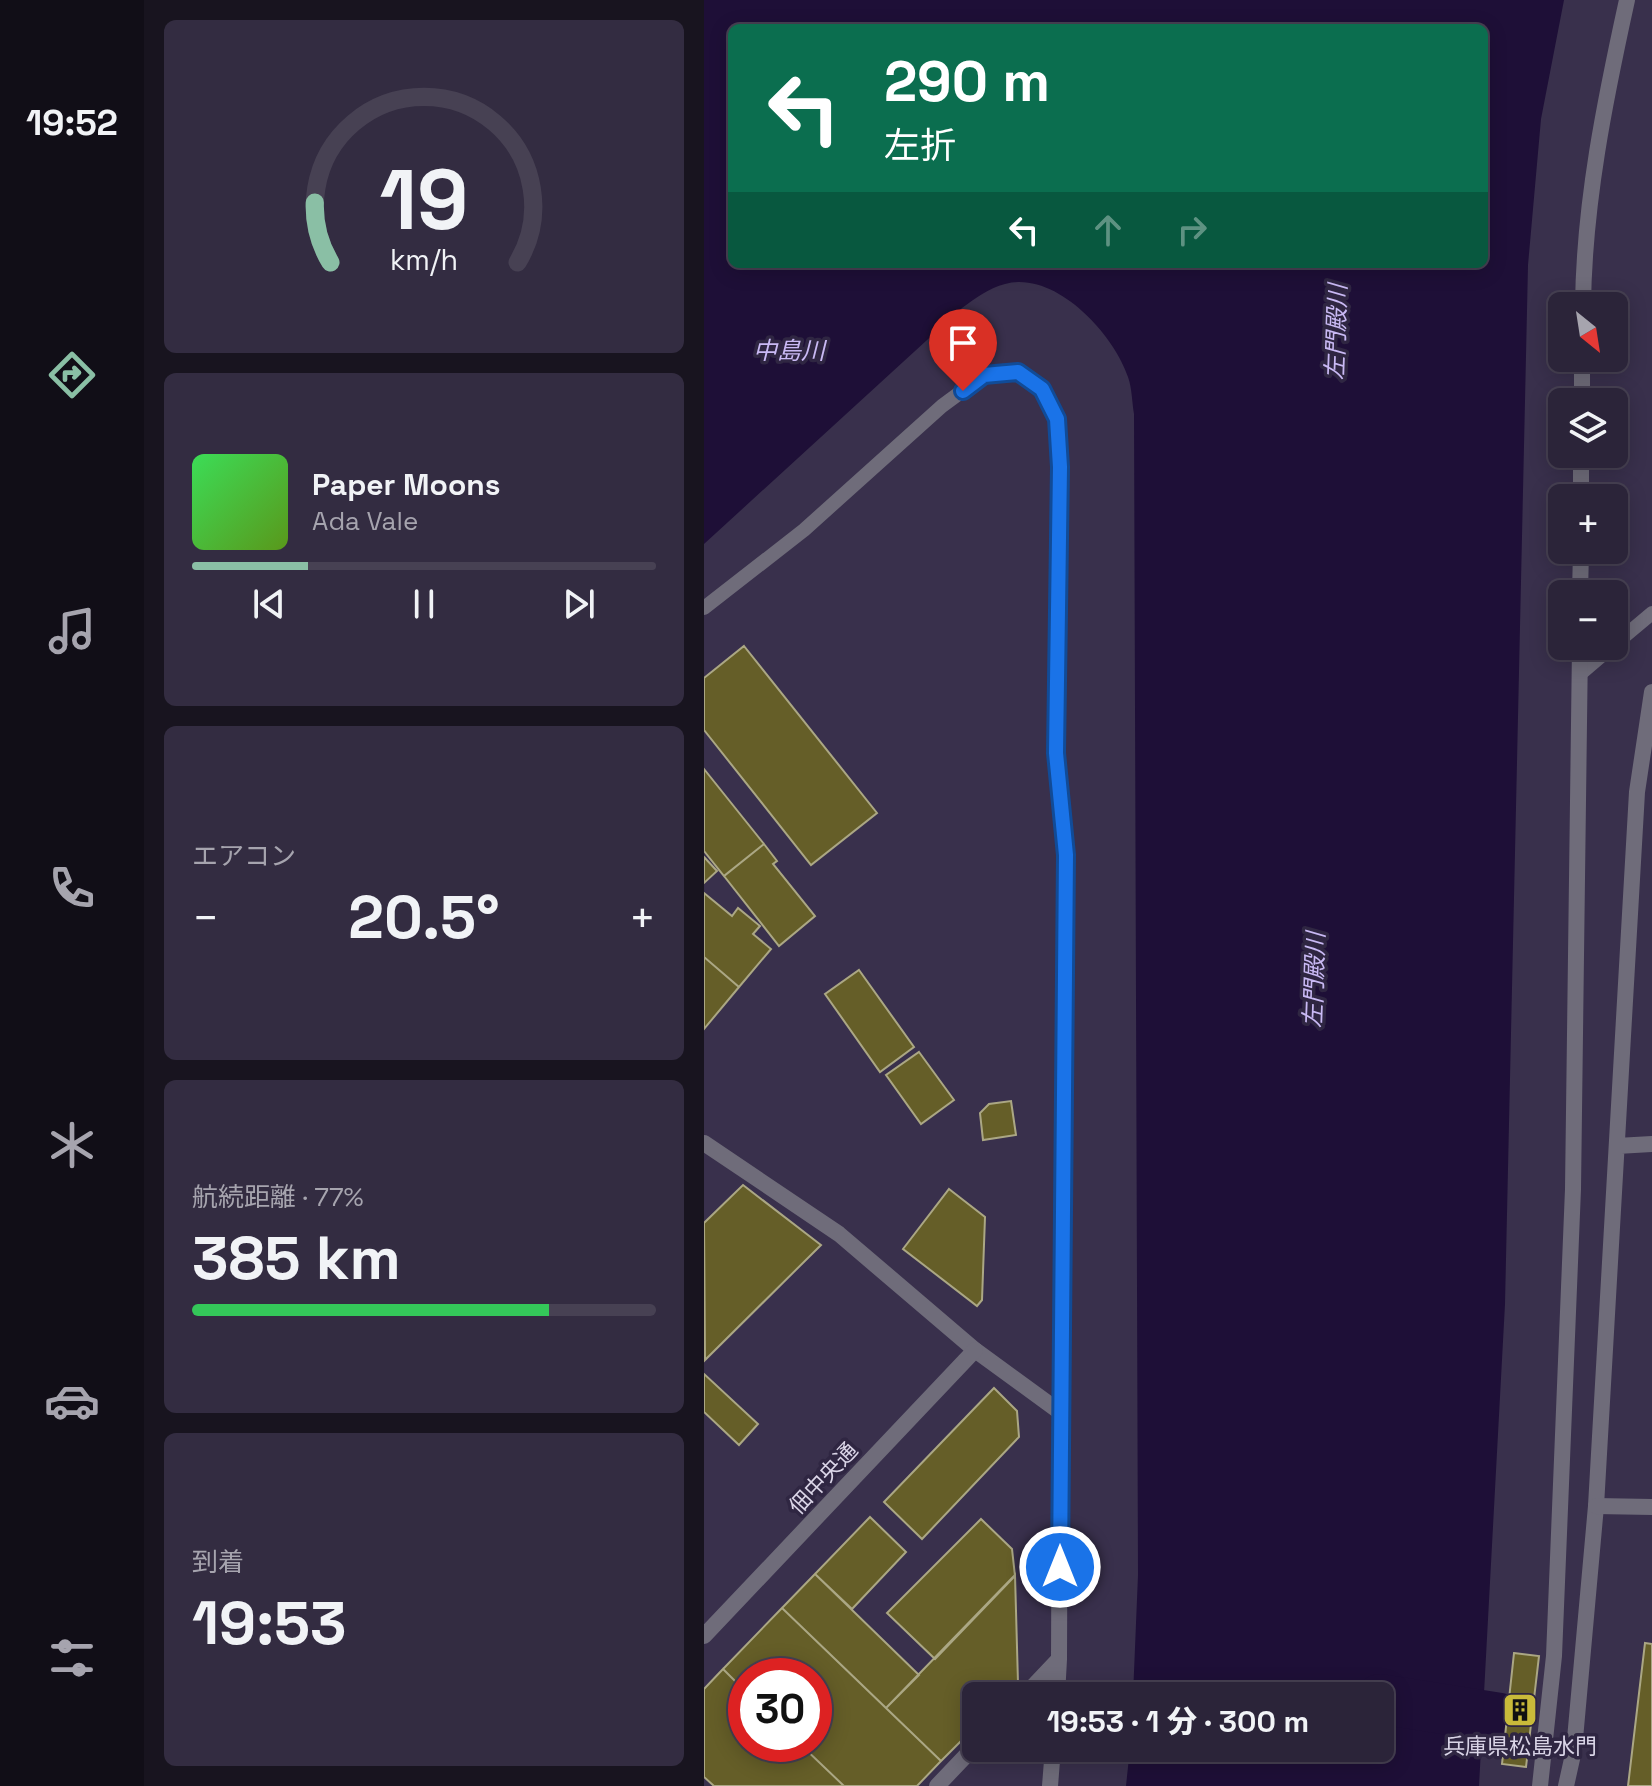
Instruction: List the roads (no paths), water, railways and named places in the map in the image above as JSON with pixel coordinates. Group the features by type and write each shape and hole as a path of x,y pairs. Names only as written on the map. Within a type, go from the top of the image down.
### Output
{"street":[{"path":"1583,292 1583,264 1605,101 1627,0"},
{"path":"1540,1786 1554,1656 1573,1189 1580,660"},
{"path":"1566,1786 1574,1750 1596,1506 1637,792 1652,692"},
{"path":"704,1143 839,1234 975,1350 1060,1412 1058,1682"},
{"path":"1617,1146 1652,1144"},
{"name":"佃中央通","path":"704,1636 975,1350"},
{"path":"1596,1506 1652,1507"},
{"path":"1037,1682 1059,1659"},
{"path":"937,1786 962,1760"},
{"path":"1050,1786 1052,1762"}],"lane":[{"path":"704,608 804,530 942,406 984,375 1018,372 1042,389 1057,419 1060,467 1056,753 1066,855 1060,1412"},
{"path":"1628,634 1652,613"},
{"path":"1579,675 1597,660"}],"water":[{"path":"704,0 1564,0 1541,119 1528,265 1505,1304 1479,1786 1126,1786 1129,1762 1394,1762 1394,1682 1134,1682 1138,1575 1134,414 1128,377 1121,360 1110,342 1080,309 1062,296 1024,282 1005,284 962,308 704,544"}],"waterway":[{"path":"1394,1701 1500,1718"}],"place":[{"name":"兵庫県松島水門","path":"1520,1710"}],"water label":[{"name":"左門殿川","path":"1336,332"},
{"name":"中島川","path":"789,350"},
{"name":"左門殿川","path":"1314,980"}]}
